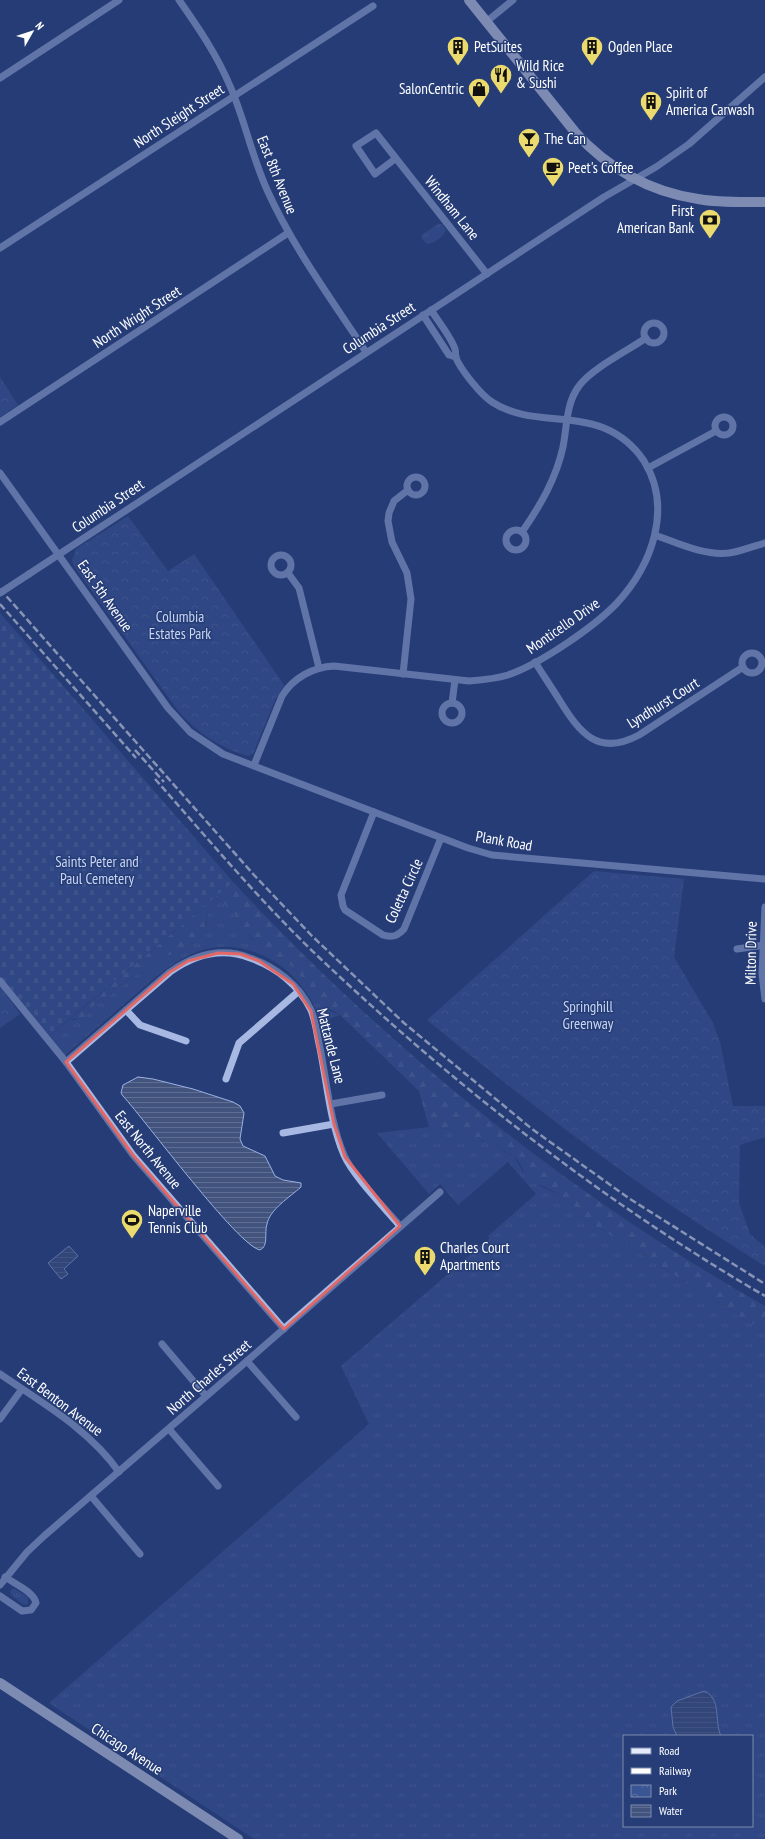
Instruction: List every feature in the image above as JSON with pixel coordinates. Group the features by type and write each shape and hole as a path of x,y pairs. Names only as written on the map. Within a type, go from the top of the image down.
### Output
{"main road":[{"path":"469,0 586,144 616,169 634,179 663,191 698,200 765,202"},
{"name":"Chicago Avenue","path":"0,1683 238,1839"}],"street":[{"path":"0,78 119,0"},
{"name":"East 8th Avenue","path":"179,0 208,44 234,96 260,174 288,233 366,352"},
{"path":"486,22 513,0"},
{"name":"North Sleight Street","path":"2,247 373,6"},
{"name":"Columbia Street","path":"0,593 604,197 659,166 689,144 765,77"},
{"name":"Windham Lane","path":"395,159 375,174 356,146 376,133 487,274"},
{"name":"North Wright Street","path":"0,422 288,233"},
{"path":"0,238 2,247"},
{"name":"Monticello Drive","path":"254,765 279,701 299,677 319,668 342,667 469,681 495,678 513,673 535,662 590,626 612,607 638,575 655,535 658,519 658,501 654,482 648,468 634,449 612,432 587,423 520,413 496,405 479,391 456,357 456,349 431,310"},
{"name":"Monticello Drive","path":"423,315 449,355 456,357"},
{"path":"522,532 551,484 563,447 572,400 580,384 596,371 646,338"},
{"path":"648,468 716,431"},
{"name":"East 5th Avenue","path":"0,473 168,708 184,727 197,738 218,751 254,765"},
{"path":"403,674 411,598 407,573 392,542 388,521 389,513 394,501 408,490"},
{"path":"655,535 702,550 722,553 738,551 765,543"},
{"path":"288,573 299,588 319,668"},
{"name":"Lyndhurst Court","path":"535,662 580,731 594,740 613,743 624,742 639,735 743,667"},
{"path":"452,703 455,680"},
{"name":"Plank Road","path":"254,765 441,838 474,850 502,857 765,879"},
{"name":"Coletta Circle","path":"374,812 341,895 346,910 388,937 394,936 404,929 441,838"},
{"name":"Milton Drive","path":"765,907 762,974 765,1000"},
{"path":"737,949 764,945"},
{"name":"Mattande Lane","path":"66,1062 179,966 194,958 218,953 240,954 259,961 282,975 299,991 311,1010 334,1124 345,1157 353,1170 400,1226"},
{"name":"East North Avenue","path":"0,981 66,1062 133,1155 284,1329"},
{"path":"226,1079 239,1043 299,991"},
{"path":"126,1010 140,1025 186,1041"},
{"path":"331,1104 382,1095"},
{"path":"282,1133 334,1124"},
{"name":"North Charles Street","path":"0,1585 44,1536 248,1361 440,1192"},
{"path":"162,1344 206,1396"},
{"path":"248,1361 296,1417"},
{"name":"East Benton Avenue","path":"0,1374 86,1435 106,1455 119,1472"},
{"path":"0,1419 22,1389"},
{"path":"169,1429 218,1486"},
{"path":"91,1496 140,1554"},
{"path":"0,1596 22,1611 31,1610 36,1603 35,1598 6,1577"}],"highlighted area":[{"path":"218,953 240,954 259,961 293,984 311,1011 334,1124 345,1157 400,1226 284,1329 133,1155 66,1062 170,972 188,961"}],"green space":[{"path":"438,224 442,224 446,230 445,233 436,241 427,244 422,239 422,235"},
{"path":"0,377 18,405 0,417"},
{"name":"Columbia Estates Park","path":"128,516 168,571 194,554 284,685 275,700 253,754 248,756 238,753 210,739 194,727 179,712 74,566 72,560 76,549"},
{"name":"Saints Peter and Paul Cemetery","path":"0,613 233,882 49,1036 0,976"},
{"name":"Springhill Greenway","path":"594,871 684,879 674,957 713,1023 720,1042 733,1106 765,1106 765,1137 740,1145 739,1203 750,1234 765,1247 765,1266 634,1180 550,1118 427,1020"},
{"path":"233,882 292,944 354,1003 417,1060 483,1114 550,1166 620,1216 691,1262 765,1306 765,1330 749,1322 583,1218 558,1194 531,1180 513,1155 506,1152 494,1143 484,1140 475,1142 454,1131 443,1128 429,1127 419,1091 340,1015 321,1004 307,987 306,982 291,965 259,947 246,932 235,915 220,900 215,901 208,914 203,934 198,940 170,955 157,959 148,970 129,978 124,985 115,987 111,993 96,1003 84,1017 79,1019 70,1019"},
{"path":"220,900 235,915 251,939 291,965 306,982 307,987 330,1011 340,1015 321,1022 312,1002 300,984 285,969 266,957 245,949 225,947 207,949 191,954 160,974 64,1056 49,1036 70,1019 74,1020 84,1017 96,1003 111,993 115,987 124,985 129,978 148,970 157,959 170,955 182,947 192,944 206,925 208,914 215,901"},
{"path":"0,986 20,1014 0,1028"},
{"path":"436,1127 454,1131 475,1142 487,1140 495,1143 505,1152 514,1156 522,1170 540,1186 558,1194 583,1218 749,1322 765,1330 765,1839 254,1839 49,1703 369,1424 341,1366 490,1238 488,1236 536,1194 508,1162 458,1205 440,1184 429,1194 377,1133"},
{"path":"15,1589 28,1597 28,1604 24,1605 11,1595 10,1591"}],"water":[{"path":"138,1077 153,1079 193,1089 233,1102 240,1106 244,1113 240,1139 243,1146 265,1156 275,1176 283,1180 301,1183 301,1187 272,1213 266,1228 263,1248 260,1250 249,1243 232,1228 123,1096 121,1093 123,1085"},
{"path":"69,1246 78,1256 64,1269 68,1274 61,1279 48,1263"},
{"path":"704,1691 710,1694 717,1711 721,1735 677,1735 673,1727 671,1707 677,1701"}],"railway":[{"path":"0,589 254,875 312,936 404,1023 532,1129 630,1199 765,1284"},
{"path":"0,604 136,758"},
{"path":"135,750 164,782"},
{"path":"155,779 280,919 376,1010 428,1055 535,1142 591,1183 706,1260 765,1296"}],"place":[{"name":"PetSuites","path":"458,66"},
{"name":"Ogden Place","path":"592,66"},
{"name":"Wild Rice & Sushi","path":"501,94"},
{"name":"SalonCentric","path":"479,108"},
{"name":"Spirit of America Carwash","path":"651,122"},
{"name":"The Can","path":"529,158"},
{"name":"Peet's Coffee","path":"553,188"},
{"name":"First American Bank","path":"710,240"},
{"name":"Naperville Tennis Club","path":"132,1240"},
{"name":"Charles Court Apartments","path":"425,1276"}]}
